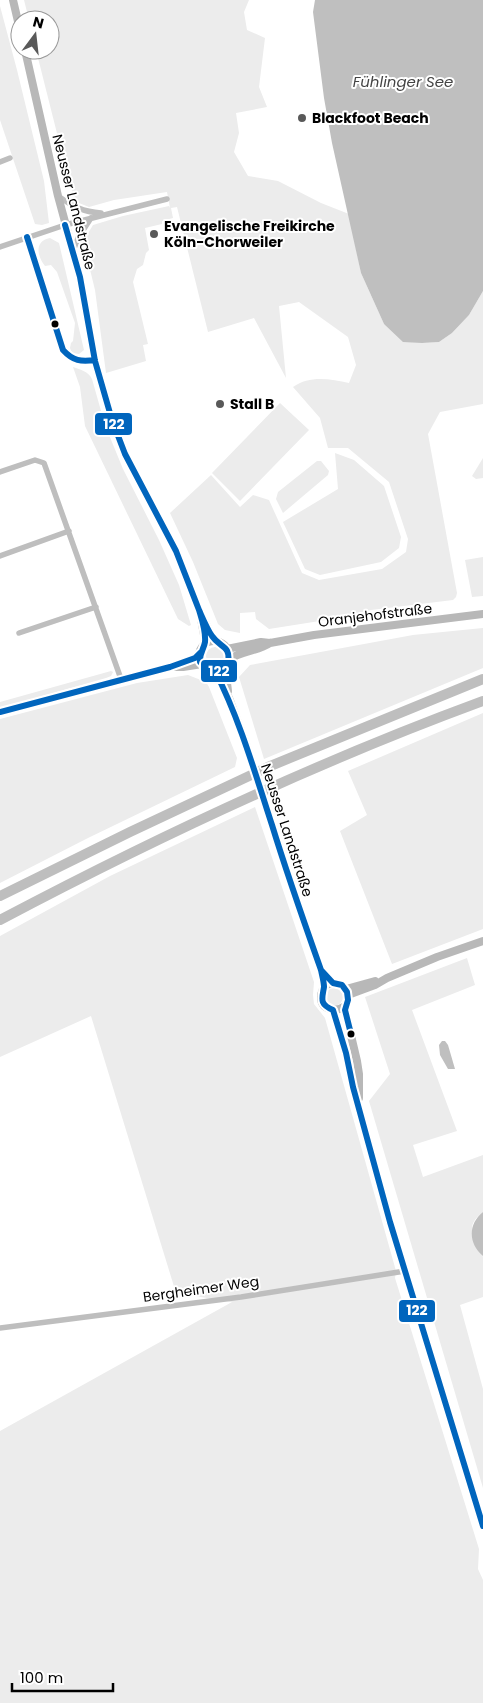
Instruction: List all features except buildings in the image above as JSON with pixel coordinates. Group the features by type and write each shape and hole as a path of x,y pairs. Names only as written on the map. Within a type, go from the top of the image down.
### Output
{"highway":[{"path":"0,896 268,767 483,679"},
{"path":"0,920 189,824 248,797 430,721 483,702"}],"main road":[{"name":"Neusser Landstraße","path":"27,60 65,225 80,277 95,360 112,420 125,454 176,551 199,610 213,638 218,642"},
{"name":"Neusser Landstraße","path":"199,610 205,640 202,650"},
{"name":"Oranjehofstraße","path":"227,648 260,642 270,643 314,635 483,614"},
{"path":"0,712 170,667 195,658 202,650 210,642 218,642 227,648 227,663 215,671 207,669 202,664 202,650"},
{"name":"Oranjehofstraße","path":"227,663 234,655 262,648 270,643"},
{"name":"Neusser Landstraße","path":"227,663 229,698"},
{"path":"170,667 202,664"},
{"name":"Neusser Landstraße","path":"215,671 229,698 321,970 324,986 321,993 322,1002 333,1010 405,1271 483,1526"},
{"path":"333,1010 341,1009 344,1006 347,992 374,985 437,957 483,940"},
{"name":"Neusser Landstraße","path":"321,970 334,983 342,985 347,992"},
{"path":"324,986 334,983"},
{"name":"Neusser Landstraße","path":"344,1006 359,1074 359,1107"}],"street":[{"path":"0,162 10,158"},
{"path":"58,196 77,209 108,213"},
{"path":"0,247 65,225 167,199"},
{"path":"73,252 78,238 91,218"},
{"path":"27,237 63,350 70,359 77,361 95,360"},
{"path":"0,472 35,460 44,463 121,679"},
{"path":"0,556 69,531"},
{"path":"19,633 96,607"},
{"name":"Bergheimer Weg","path":"0,1328 241,1297 405,1271"}],"shaded area":[{"path":"24,0 249,0 244,12 247,30 265,38 259,87 267,107 236,113 239,133 234,152 248,176 278,181 321,203 349,214 361,273 384,324 422,343 439,342 452,333 469,315 483,291 483,404 440,412 428,434 457,593 453,600 371,610 326,620 269,629 256,619 255,612 240,613 240,633 225,630 218,624 193,562 170,513 211,475 240,507 253,495 269,500 302,573 319,580 382,569 406,552 408,539 389,482 348,448 328,448 320,418 293,387 313,379 327,379 349,383 356,365 348,337 299,302 279,306 286,378 254,318 208,332 177,207 171,208 173,218 162,221 162,224 145,228 149,250 146,253 143,265 137,269 133,282 148,344 143,345 146,361 106,373 95,290 85,249 87,235 93,225 123,216 169,206 170,208 167,192 114,200 89,207 79,203 70,185 39,60 60,60 60,10 26,10"},
{"path":"0,6 10,44 10,60 14,60 44,181 49,223 35,224 0,120"},
{"path":"50,238 59,243 84,350 79,354 72,353 70,348 73,341 75,323 57,272 51,265 45,266 39,254 38,249 41,242"},
{"path":"73,367 86,372 92,379 105,425 123,469 159,540 179,585 191,625 189,626 178,619 85,426 80,387"},
{"path":"280,403 309,430 240,501 212,473"},
{"path":"335,453 354,460 384,486 401,537 399,548 381,562 320,575 305,569 283,522 338,489"},
{"path":"483,458 483,478 476,479 472,476"},
{"path":"317,461 321,461 329,471 328,475 283,513 276,499 278,492"},
{"path":"483,557 483,596 472,597 465,560"},
{"path":"483,628 483,668 264,759 239,677 250,665 413,635"},
{"path":"215,647 221,650 224,656 221,662 215,665 209,662 206,656 209,650"},
{"path":"113,672 111,676 106,678 0,708 0,702"},
{"path":"188,675 206,682 209,687 237,758 235,767 0,883 0,719 137,683"},
{"path":"483,713 483,929 392,964 340,831 367,815 348,771"},
{"path":"255,807 314,982 314,1004 325,1018 396,1271 395,1278 479,1549 478,1569 483,1580 483,1703 0,1703 0,1431 232,1302 176,1293 91,1016 0,1057 0,936 110,876"},
{"path":"467,958 475,985 412,1010 457,1131 413,1145 423,1177 483,1155 483,1212 476,1218 472,1229 483,1257 483,1297 460,1305 483,1389 483,1488 369,1101 390,1074 365,997"},
{"path":"334,988 340,991 343,997 340,1003 334,1006 328,1003 325,997 328,991"}],"water":[{"name":"Fühlinger See","path":"315,0 483,0 483,291 469,315 452,333 439,342 403,342 384,324 361,273 324,98 313,12"},
{"path":"442,1041 445,1041 448,1045 455,1069 448,1069 440,1055 439,1045"},
{"path":"483,1212 483,1256 472,1240 472,1228"}],"transit line":[{"name":"122","path":"65,225 80,277 95,361 112,420 125,454 176,551 199,610"},
{"name":"122","path":"27,237 63,350 78,360 95,360"},
{"name":"122","path":"199,610 212,636 228,653 228,663 219,671 207,669 200,662 205,638 204,626 199,610"},
{"name":"122","path":"0,712 170,667 195,658 200,653"},
{"name":"122","path":"215,671 232,708 246,747 321,970 324,985 322,1001 325,1006 333,1010 390,1222 483,1526"},
{"name":"122","path":"321,970 333,983 342,985 347,992 348,1000 345,1010 351,1034"}],"place":[{"name":"Blackfoot Beach","path":"302,118"},
{"name":"Evangelische Freikirche Köln-Chorweiler","path":"154,234"},
{"name":"Stall B","path":"220,404"}]}
